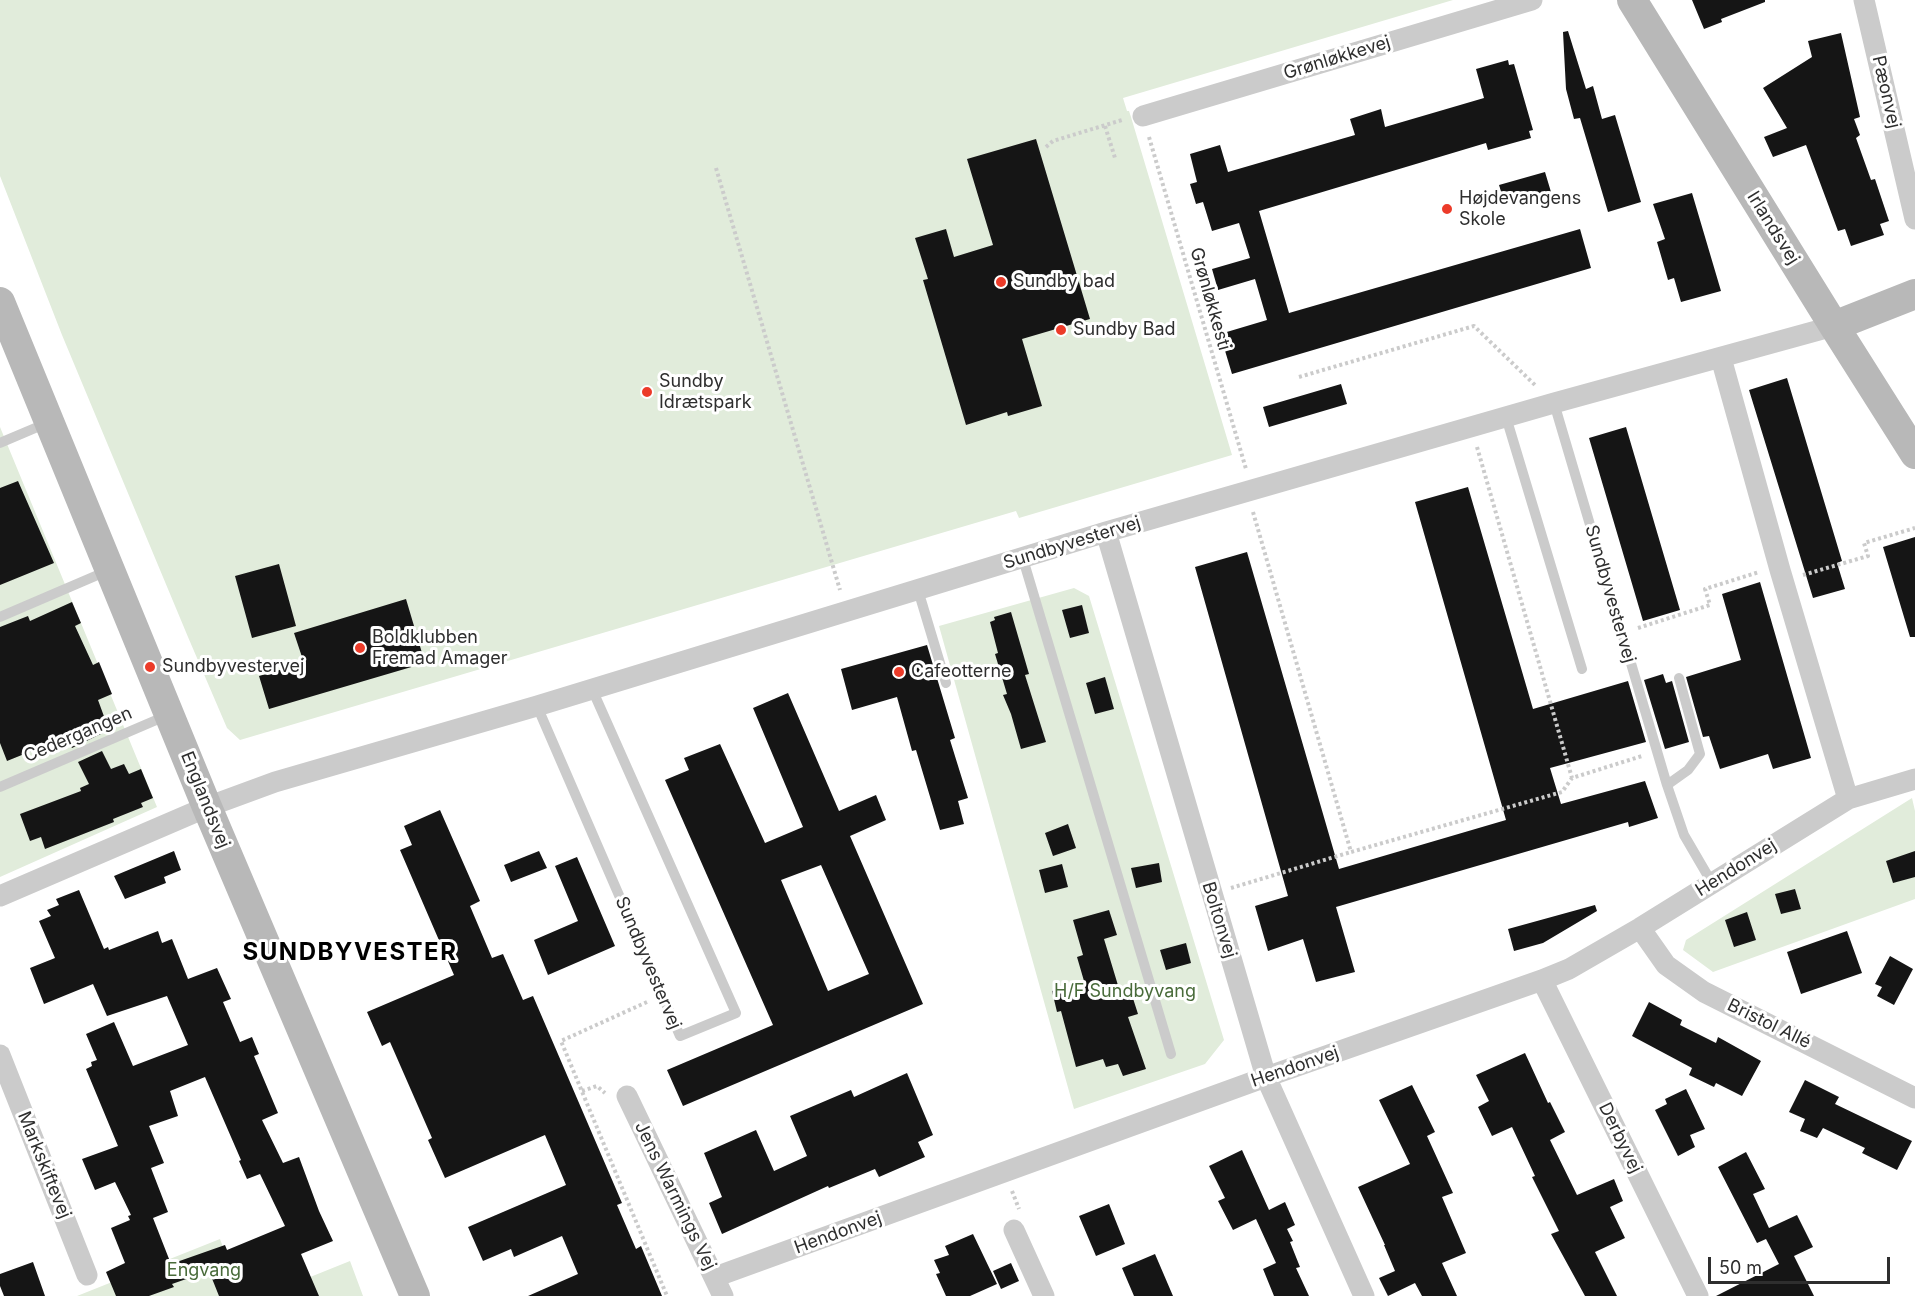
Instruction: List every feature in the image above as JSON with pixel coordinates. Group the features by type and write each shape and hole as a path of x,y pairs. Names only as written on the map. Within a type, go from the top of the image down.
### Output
{"street":[{"name":"Grønløkkevej","path":"1143,116 1532,0"},
{"name":"Irlandsvej","path":"1632,0 1915,454"},
{"name":"Pæonvej","path":"1864,0 1915,219"},
{"name":"Sundbyvestervej","path":"0,896 207,807 275,782 537,706 1106,532 1554,403 1834,326 1915,294"},
{"name":"Englandsvej","path":"0,302 207,807 415,1296"},
{"path":"1721,358 1848,799"},
{"name":"Boltonvej","path":"1106,532 1266,1077 1364,1296"},
{"name":"Hendonvej","path":"719,1287 1005,1173 1569,969 1640,928 1848,799 1915,778"},
{"name":"Bristol Allé","path":"1640,928 1666,965 1704,992 1915,1098"},
{"name":"Derbyvej","path":"1542,980 1698,1296"},
{"name":"Markskiftevej","path":"0,1055 87,1275"},
{"name":"Jens Warmings Vej","path":"627,1096 719,1287"},
{"path":"1014,1230 1044,1296"}],"lane":[{"name":"Sundbyvestervej","path":"1554,403 1656,752 1684,835 1712,883"},
{"path":"1506,417 1582,669"},
{"path":"0,443 50,422"},
{"path":"1023,559 1171,1054"},
{"path":"0,617 110,570"},
{"path":"918,590 946,683"},
{"path":"1667,785 1688,770 1700,754 1678,678"},
{"name":"Sundbyvestervej","path":"537,706 680,1036 736,1013 592,689"},
{"name":"Cedergangen","path":"0,787 170,714"}],"path":[{"path":"1046,147 1053,141 1143,116"},
{"name":"Grønløkkesti","path":"1143,116 1351,852"},
{"path":"1105,126 1115,158"},
{"path":"716,168 846,611"},
{"path":"1299,377 1474,326 1554,403"},
{"path":"1471,427 1572,778"},
{"path":"1621,633 1710,605 1705,589 1868,556 1864,543 1915,528"},
{"path":"1211,894 1562,792 1572,778 1656,752"},
{"path":"1005,1173 1023,1219 1014,1230"}],"green space":[{"name":"Sundby Idrætspark","path":"0,0 1453,0 1123,98 1131,117 1232,455 1019,518 1016,511 240,740 227,728 188,637 62,335 0,176"},
{"path":"0,427 157,807 0,877"},
{"name":"H/F Sundbyvang","path":"1074,588 1089,596 1224,1040 1205,1064 1074,1109 939,626"},
{"path":"1912,798 1915,811 1915,899 1713,972 1683,950 1686,940"},
{"name":"Engvang","path":"220,1239 241,1296 77,1296"},
{"name":"Engvang","path":"350,1261 363,1296 263,1296"}],"building":[{"path":"1692,0 1765,0 1765,2 1721,19 1722,22 1704,29"},
{"path":"1568,31 1586,89 1593,86 1602,119 1615,115 1641,202 1608,212 1580,118 1574,119 1566,89 1563,32"},
{"path":"1841,33 1860,117 1854,119 1860,135 1856,138 1871,180 1875,179 1889,221 1880,224 1884,235 1851,246 1845,229 1838,231 1806,145 1773,157 1764,137 1787,128 1763,88 1812,57 1808,41"},
{"path":"1508,60 1509,65 1514,64 1533,130 1529,131 1531,138 1488,150 1486,143 1259,211 1289,313 1580,229 1591,268 1232,374 1220,334 1267,320 1255,279 1218,290 1212,269 1250,258 1239,223 1212,231 1203,202 1196,204 1190,184 1197,182 1190,154 1220,145 1228,172 1355,135 1350,119 1381,109 1385,127 1484,98 1476,69"},
{"name":"Sundby bad","path":"1036,139 1090,319 1022,339 1042,406 1008,416 1007,412 966,425 923,280 928,279 915,238 946,229 954,257 993,245 967,159"},
{"path":"1545,172 1551,192 1505,205 1499,185"},
{"path":"1692,193 1721,291 1681,302 1674,278 1668,280 1657,242 1665,239 1653,204"},
{"path":"1787,378 1842,561 1837,563 1845,589 1813,598 1749,390"},
{"path":"1341,384 1347,404 1269,427 1263,407"},
{"path":"1626,427 1680,610 1643,621 1589,438"},
{"path":"18,481 54,563 0,585 0,488"},
{"path":"1468,487 1533,709 1628,681 1646,742 1550,768 1561,804 1645,781 1658,818 1629,827 1628,822 1336,907 1355,972 1316,982 1303,939 1268,951 1255,906 1288,896 1195,567 1247,552 1339,869 1506,820 1415,502"},
{"path":"1915,537 1915,637 1910,637 1883,547"},
{"path":"279,564 296,626 252,638 235,576"},
{"path":"1760,582 1811,758 1773,769 1768,754 1720,769 1709,736 1703,737 1686,677 1741,660 1722,594"},
{"name":"Boldklubben Fremad Amager","path":"406,599 425,663 269,709 259,676 304,663 294,633"},
{"path":"72,602 81,623 75,626 93,665 99,662 112,694 98,700 109,730 72,748 71,746 57,751 54,742 7,761 0,743 0,627 28,616 30,621"},
{"path":"1082,605 1089,633 1070,638 1062,610"},
{"path":"1011,612 1029,674 1025,675 1046,742 1021,749 1003,695 1007,694 995,654 998,653 990,622 995,620 994,617"},
{"path":"927,645 955,738 950,740 968,798 958,801 964,824 940,830 916,750 912,751 897,697 852,710 841,669"},
{"path":"1663,674 1666,683 1672,681 1689,742 1665,749 1644,680"},
{"path":"1105,677 1114,709 1095,714 1086,683"},
{"path":"788,693 839,811 876,795 886,820 850,836 923,1004 683,1106 667,1070 773,1025 665,780 689,770 684,758 720,744 765,843 803,827 753,708","holes":["821,865 869,974 828,991 781,880"]},
{"path":"102,751 111,769 124,764 129,774 141,769 153,798 141,803 143,807 113,819 114,822 45,849 41,837 30,841 20,814 81,791 80,788 89,784 78,762"},
{"path":"440,810 480,901 470,906 492,958 503,954 523,1000 533,996 622,1203 617,1205 636,1249 641,1246 662,1296 528,1296 578,1274 562,1236 514,1257 511,1249 483,1261 468,1227 566,1185 545,1135 445,1178 428,1140 432,1138 390,1042 382,1046 367,1012 454,975 400,850 412,845 404,826"},
{"path":"1068,824 1076,848 1053,856 1045,833"},
{"path":"174,851 181,870 164,877 166,883 125,899 114,876"},
{"path":"539,851 547,868 511,882 504,865"},
{"path":"1915,851 1915,877 1893,883 1886,861"},
{"path":"577,857 615,946 548,975 534,940 578,921 555,866"},
{"path":"1159,863 1162,882 1136,888 1131,868"},
{"path":"1062,864 1068,887 1045,893 1039,870"},
{"path":"1795,889 1801,909 1781,914 1775,894"},
{"path":"79,890 104,949 108,947 109,950 158,931 162,943 172,939 188,979 217,968 231,999 223,1002 240,1042 252,1037 259,1054 254,1056 278,1113 262,1120 283,1163 299,1157 333,1241 301,1254 319,1296 219,1296 209,1271 172,1284 174,1287 149,1296 116,1296 106,1272 125,1263 111,1228 130,1220 128,1216 131,1215 115,1182 95,1190 82,1159 118,1146 86,1069 92,1066 91,1062 97,1060 86,1034 114,1022 133,1066 188,1045 167,996 107,1016 93,984 44,1004 30,968 55,958 39,921 51,916 47,910 59,905 56,899","holes":["205,1077 241,1160 239,1161 247,1179 260,1174 285,1226 227,1250 225,1245 171,1264 153,1218 168,1212 151,1168 164,1163 149,1126 178,1116 170,1091"]},
{"path":"1595,905 1597,911 1543,943 1514,951 1508,929"},
{"path":"1109,910 1117,935 1104,939 1120,992 1130,989 1138,1014 1128,1017 1146,1069 1123,1076 1118,1064 1106,1067 1103,1059 1076,1067 1061,1011 1057,1012 1052,991 1084,981 1077,957 1083,955 1073,920"},
{"path":"1747,912 1756,940 1734,947 1725,920"},
{"path":"1847,931 1862,973 1801,994 1787,952"},
{"path":"1186,943 1191,963 1166,970 1160,950"},
{"path":"1890,956 1913,969 1894,1005 1877,996 1882,987 1875,984"},
{"path":"1649,1002 1682,1020 1680,1025 1716,1043 1718,1037 1761,1061 1742,1096 1716,1083 1714,1087 1689,1075 1692,1068 1632,1036"},
{"path":"1525,1053 1548,1103 1550,1102 1565,1132 1550,1140 1577,1195 1614,1179 1623,1201 1610,1207 1625,1238 1595,1252 1617,1296 1585,1296 1551,1234 1559,1231 1532,1177 1535,1176 1512,1127 1492,1136 1478,1107 1489,1101 1476,1075"},
{"path":"907,1073 933,1135 918,1142 925,1157 879,1177 875,1169 829,1188 828,1186 722,1234 709,1203 722,1197 704,1153 756,1130 774,1171 807,1156 790,1116 851,1090 854,1097"},
{"path":"1805,1080 1839,1097 1835,1104 1912,1141 1897,1170 1862,1153 1865,1148 1823,1128 1817,1138 1800,1131 1805,1119 1789,1112"},
{"path":"1412,1085 1435,1132 1427,1136 1453,1193 1442,1197 1466,1253 1442,1263 1457,1296 1422,1296 1415,1283 1388,1296 1379,1278 1395,1271 1358,1187 1410,1164 1379,1100"},
{"path":"1686,1089 1705,1129 1690,1135 1695,1147 1678,1156 1655,1110 1667,1104 1665,1099"},
{"path":"1242,1150 1269,1210 1285,1202 1295,1225 1287,1229 1300,1267 1296,1268 1309,1296 1274,1296 1263,1269 1276,1263 1256,1219 1233,1230 1218,1201 1225,1198 1209,1166"},
{"path":"1746,1152 1765,1189 1753,1194 1769,1228 1797,1215 1813,1247 1794,1256 1814,1296 1716,1296 1779,1264 1766,1239 1757,1243 1718,1167"},
{"path":"1109,1204 1125,1244 1096,1256 1079,1216"},
{"path":"973,1234 997,1284 970,1296 946,1296 936,1274 940,1273 934,1260 949,1255 945,1246"},
{"path":"1155,1254 1173,1296 1134,1296 1122,1268"},
{"path":"33,1262 45,1296 4,1296 0,1286 0,1274"},
{"path":"1011,1263 1019,1281 1001,1289 993,1271"}],"place":[{"name":"Højdevangens Skole","path":"1447,209"},
{"name":"Sundby bad","path":"1001,282"},
{"name":"Sundby Bad","path":"1061,330"},
{"name":"Sundby Idrætspark","path":"647,392"},
{"name":"Boldklubben Fremad Amager","path":"360,648"},
{"name":"Sundbyvestervej","path":"150,667"},
{"name":"Cafeotterne","path":"899,672"}],"district":[{"name":"SUNDBYVESTER","path":"350,953"}]}
